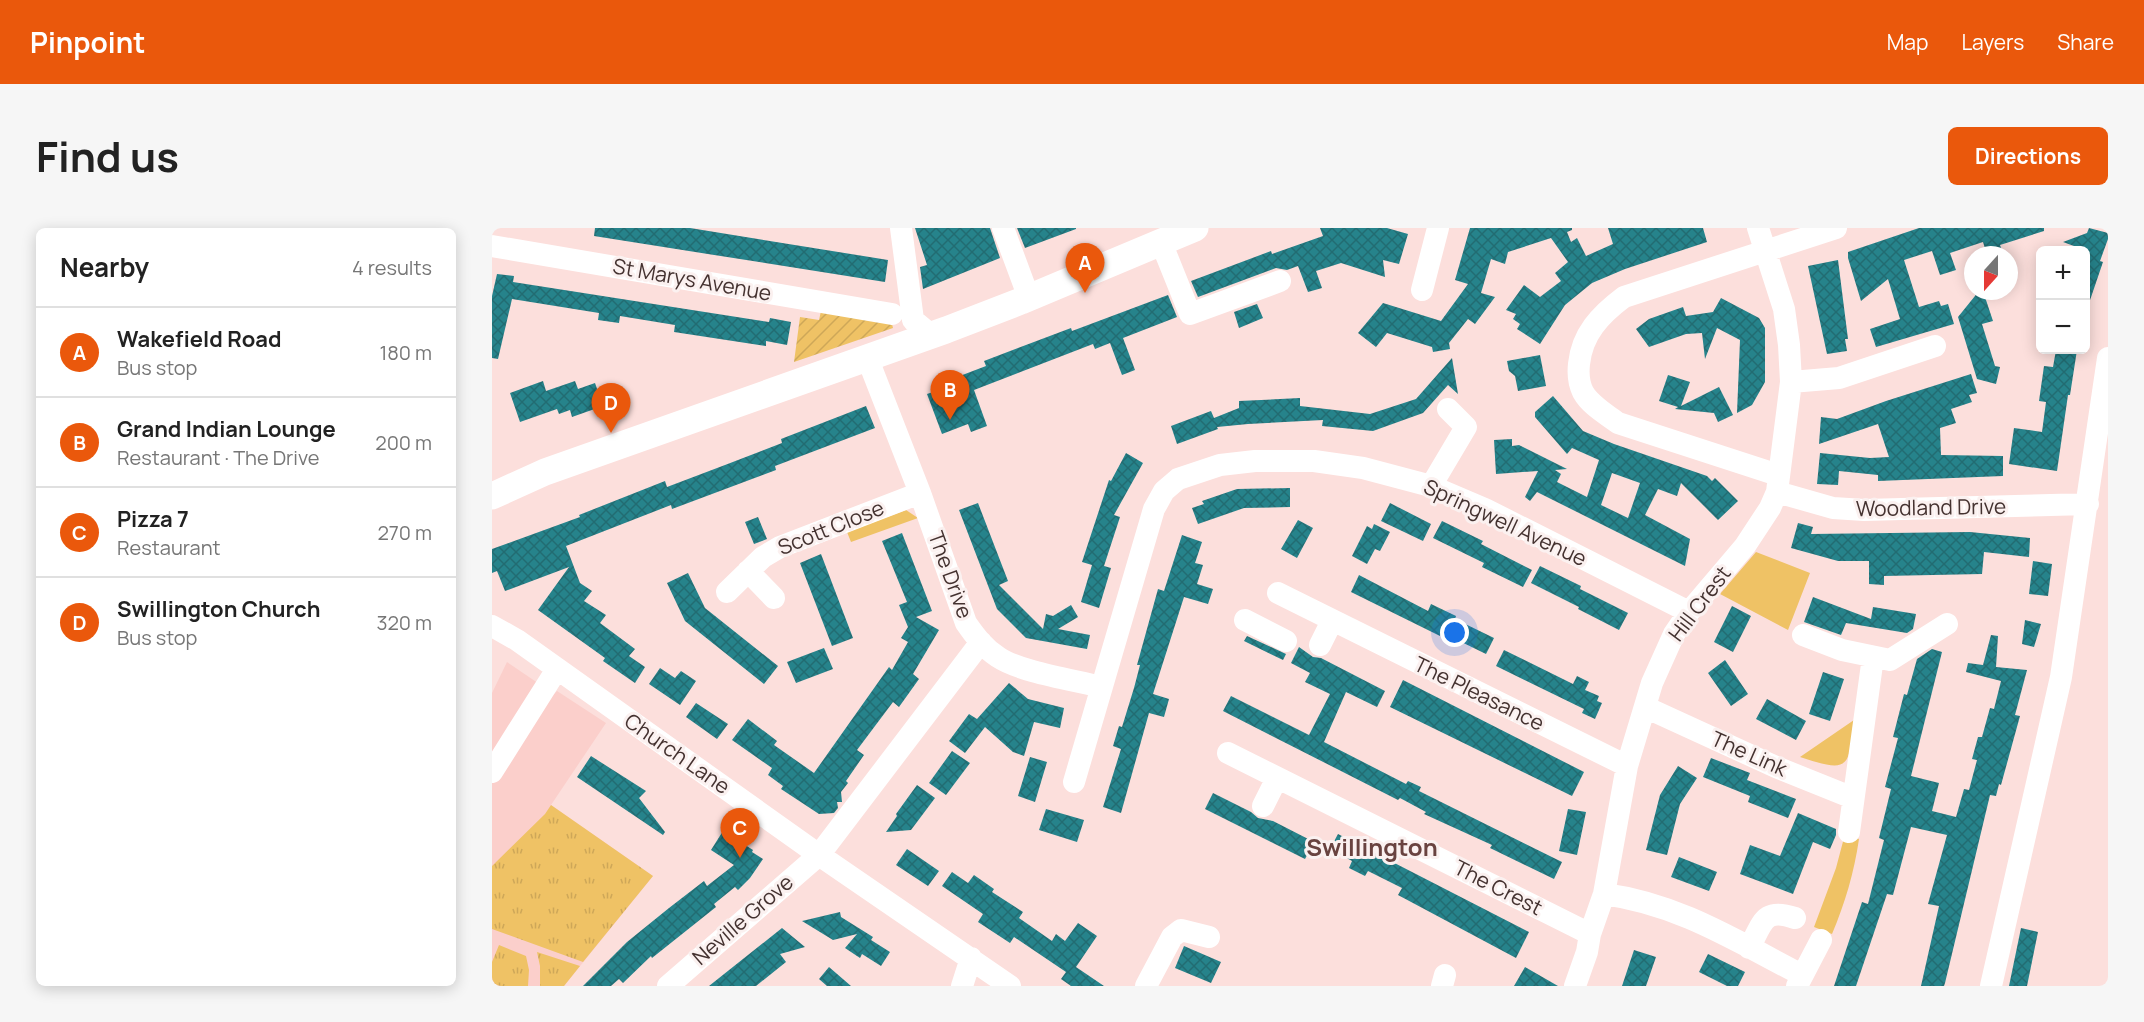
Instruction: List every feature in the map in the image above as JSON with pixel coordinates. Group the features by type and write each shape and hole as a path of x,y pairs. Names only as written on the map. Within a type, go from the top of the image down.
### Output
{"main road":[{"path":"492,496 545,472 867,357 912,323 1029,298 1196,228"}],"street":[{"path":"901,228 912,323"},
{"path":"1003,228 1029,298"},
{"path":"1422,290 1438,228"},
{"name":"Hill Crest","path":"1575,986 1604,894 1627,766 1652,683 1674,634 1689,612 1745,546 1770,508 1778,483 1791,382 1784,309 1758,228"},
{"name":"Woodland Drive","path":"1836,228 1624,297 1606,310 1591,328 1581,349 1578,372 1583,392 1599,410 1618,423 1778,483 1833,508 1864,510 2088,504"},
{"name":"St Marys Avenue","path":"504,241 912,323"},
{"path":"1161,242 1190,314 1280,281"},
{"path":"1791,382 1839,378 1935,346"},
{"name":"The Drive","path":"819,855 981,642 966,623 920,493 867,357"},
{"path":"1990,986 2061,677 2108,358"},
{"path":"1431,486 1466,427 1448,409"},
{"name":"Springwell Avenue","path":"1074,782 1154,509 1164,491 1178,479 1220,465 1255,460 1314,461 1363,468 1431,486 1485,509 1689,612"},
{"name":"Scott Close","path":"727,592 763,557 780,547 920,493"},
{"path":"748,571 774,598"},
{"name":"The Pleasance","path":"1245,620 1280,638 1284,596 1627,766"},
{"path":"1320,645 1332,621"},
{"path":"1803,635 1842,650 1890,660 1947,624"},
{"name":"Church Lane","path":"492,626 517,640 819,855 1010,986"},
{"path":"981,642 998,657 1012,664 1101,687"},
{"path":"1849,832 1873,657"},
{"path":"492,772 557,669"},
{"name":"The Link","path":"1645,707 1776,767 1854,798"},
{"name":"The Crest","path":"1228,753 1590,934"},
{"path":"1263,806 1277,778"},
{"name":"Neville Grove","path":"668,986 819,855"},
{"path":"1604,894 1632,898 1672,910 1749,948 1799,980 1821,940"},
{"path":"1749,948 1771,914 1779,913 1795,918"},
{"path":"1146,986 1172,937 1181,930 1209,937"},
{"path":"962,986 971,958"}],"shaded area":[{"path":"507,662 554,694 557,691 606,723 551,805 653,876 564,986 492,986 492,693"}],"green space":[{"path":"821,311 892,324 893,328 794,362 800,317 819,320"},
{"path":"906,510 918,518 851,542 847,532"},
{"path":"1756,552 1810,573 1788,630 1720,594"},
{"path":"1854,720 1850,749 1844,763 1828,765 1800,757"},
{"path":"551,805 653,876 583,962 492,929 492,866 545,814"},
{"path":"1845,834 1859,839 1848,888 1832,934 1814,927 1836,868"},
{"path":"499,945 526,956 529,970 528,986 492,986 492,962"},
{"path":"537,952 580,966 564,986 540,986"}],"building":[{"path":"595,228 690,228 888,260 885,282 594,236"},
{"path":"915,228 990,228 1000,258 923,289 920,267 927,265"},
{"path":"1017,228 1076,228 1076,229 1025,248"},
{"path":"1320,228 1387,228 1408,234 1399,264 1383,260 1385,277 1341,263 1316,271 1322,288 1308,292 1298,266 1287,270 1276,268 1198,297 1191,281 1271,251 1272,254 1323,236"},
{"path":"1470,228 1572,228 1567,232 1571,242 1577,238 1586,256 1613,244 1608,228 1703,228 1707,242 1625,269 1592,283 1565,305 1540,344 1517,329 1520,324 1513,319 1516,314 1506,310 1524,285 1540,297 1561,281 1555,273 1568,262 1551,238 1508,252 1505,264 1491,259 1481,293 1495,297 1475,324 1468,319 1449,343 1450,349 1433,352 1432,347 1387,333 1376,347 1358,333 1383,303 1441,321 1468,284 1455,280"},
{"path":"1919,228 2044,228 2044,231 2000,246 1984,246 1983,242 1964,246 1964,248 1950,253 1956,270 1940,275 1932,251 1904,260 1919,307 1939,301 1941,306 1948,304 1954,324 1876,347 1870,329 1900,319 1888,279 1861,301 1848,252"},
{"path":"2089,228 2108,233 2100,261 2103,262 2090,300 2090,246 2074,246 2063,242 2087,233"},
{"path":"1838,260 1848,339 1845,339 1847,351 1827,354 1808,266"},
{"path":"497,274 514,276 513,282 769,322 770,318 791,322 787,345 766,341 766,346 674,332 675,325 620,316 619,323 598,320 599,313 512,299 498,359 492,358 492,296"},
{"path":"1168,295 1177,317 1123,338 1135,370 1122,375 1110,343 1095,349 1093,344 974,390 987,426 971,432 968,424 942,434 927,394 933,392 931,387 986,366 984,361"},
{"path":"1721,298 1759,318 1765,328 1765,382 1752,405 1737,413 1740,340 1717,328 1705,359 1702,333 1686,334 1649,347 1636,329 1649,319 1683,307 1686,316 1713,312"},
{"path":"1972,300 1986,300 1993,321 1982,324 1995,366 2000,367 1996,384 1977,379 1958,317"},
{"path":"1257,304 1263,318 1239,328 1234,312"},
{"path":"2055,354 2076,354 2057,471 2009,464 2014,428 2042,432 2046,402 2039,401 2044,366 2053,367"},
{"path":"1540,355 1546,386 1518,391 1515,376 1509,371 1507,361"},
{"path":"1452,358 1458,394 1448,385 1423,413 1373,431 1322,426 1323,420 1248,424 1217,427 1218,429 1177,444 1171,426 1211,411 1214,418 1239,408 1239,401 1300,398 1300,406 1370,414 1416,399"},
{"path":"1971,374 1977,393 1969,395 1972,402 1951,409 1956,423 1940,428 1941,455 2003,456 2003,476 1878,481 1878,475 1839,471 1838,485 1817,484 1820,453 1870,458 1889,457 1878,424 1819,444 1821,417 1837,419"},
{"path":"1668,375 1690,382 1681,406 1719,387 1733,415 1718,422 1714,413 1675,409 1678,407 1659,401"},
{"path":"543,381 546,391 575,381 578,389 595,383 603,406 572,417 570,410 559,414 557,409 520,422 510,393"},
{"path":"1553,396 1583,431 1707,476 1712,481 1715,478 1738,501 1718,520 1681,483 1677,496 1658,489 1645,515 1690,539 1685,566 1537,492 1530,501 1525,497 1538,471 1496,474 1494,440 1512,439 1512,446 1519,445 1567,469 1555,470 1561,474 1557,482 1587,497 1599,460 1572,448 1567,454 1535,417 1535,412","holes":["1612,473 1640,483 1628,518 1601,505"]},
{"path":"866,406 875,428 775,466 776,470 672,509 671,505 566,546 580,583 592,591 584,601 606,615 600,623 635,649 629,656 645,667 635,683 603,661 605,658 538,610 569,567 505,591 497,571 492,573 492,549 580,517 579,515 665,481 667,487 725,465 782,443 781,439"},
{"path":"1126,453 1143,463 1114,515 1120,517 1104,566 1111,568 1099,608 1081,602 1092,565 1082,562 1109,480 1111,481"},
{"path":"1290,488 1290,507 1244,508 1198,524 1192,508 1204,504 1202,501 1237,489"},
{"path":"978,503 1008,581 999,585 1043,629 1046,614 1053,616 1071,605 1078,617 1058,629 1090,635 1087,649 1026,638 997,609 959,510"},
{"path":"1390,503 1431,524 1423,541 1381,521"},
{"path":"758,517 767,539 754,544 745,522"},
{"path":"1298,520 1313,528 1297,558 1281,549"},
{"path":"1442,521 1483,541 1481,544 1532,570 1523,587 1482,567 1484,563 1433,538"},
{"path":"1798,523 1813,527 1811,534 1970,532 2030,538 2029,557 1984,552 1982,574 1884,576 1884,585 1869,584 1869,561 1838,561 1791,548"},
{"path":"1374,524 1390,532 1380,551 1375,549 1367,564 1352,556 1367,526 1372,529"},
{"path":"902,533 932,611 916,617 939,630 913,674 919,679 899,707 893,702 857,750 864,755 846,781 848,783 841,792 842,802 837,802 838,808 834,813 819,814 781,789 783,786 768,775 772,768 732,740 748,719 777,741 774,745 814,773 889,667 892,670 908,642 901,638 908,627 899,605 907,602 882,541"},
{"path":"1182,535 1202,542 1195,563 1203,565 1197,584 1213,589 1208,604 1184,597 1153,694 1169,699 1164,717 1149,713 1121,813 1103,807 1121,749 1113,746 1119,726 1122,727 1134,688 1140,665 1137,665 1158,589 1164,591"},
{"path":"821,554 853,638 832,646 800,563"},
{"path":"2033,561 2052,564 2048,596 2029,594"},
{"path":"1540,566 1628,613 1619,630 1531,583"},
{"path":"688,573 705,608 778,666 764,684 685,621 667,583"},
{"path":"1359,575 1428,611 1431,604 1456,616 1455,619 1494,638 1486,654 1441,632 1440,636 1351,592"},
{"path":"1813,597 1871,619 1873,607 1916,614 1913,629 1907,633 1846,623 1841,635 1804,622"},
{"path":"1732,606 1751,616 1733,652 1714,642"},
{"path":"2025,620 2041,624 2034,647 2022,644"},
{"path":"1991,635 1998,636 1996,667 2027,670 2015,715 2020,716 2001,785 1999,784 1996,796 1990,795 1944,986 1921,986 1939,906 1928,904 1947,835 1911,827 1893,895 1887,894 1856,986 1834,986 1862,902 1868,904 1884,840 1879,838 1891,789 1885,787 1898,738 1893,737 1904,694 1907,695 1917,659 1932,649 1942,652 1911,776 1939,783 1932,811 1956,817 1964,789 1969,790 1977,760 1972,759 1978,737 1982,737 1990,708 1994,709 2001,681 1966,672 1968,663 1983,665"},
{"path":"1247,636 1286,654 1283,660 1244,641"},
{"path":"1299,647 1313,657 1321,658 1385,691 1377,707 1346,692 1324,742 1406,784 1408,781 1421,787 1419,791 1562,862 1554,879 1490,848 1492,845 1424,814 1426,812 1400,798 1398,800 1223,711 1231,696 1309,735 1330,694 1305,682 1310,673 1291,663"},
{"path":"824,648 833,669 796,683 787,662"},
{"path":"1504,650 1573,684 1577,676 1589,682 1585,690 1599,696 1597,701 1602,703 1595,719 1582,713 1584,709 1496,666"},
{"path":"1725,660 1748,694 1731,706 1708,673"},
{"path":"660,668 675,678 681,671 696,681 680,705 649,684"},
{"path":"1823,672 1844,679 1830,721 1809,714"},
{"path":"1403,680 1584,772 1572,796 1390,707"},
{"path":"1009,683 1028,699 1064,708 1060,728 1034,722 1024,756 1013,752 985,727 965,753 949,741 969,714 977,719"},
{"path":"1767,699 1806,721 1796,740 1756,719"},
{"path":"696,703 728,724 717,739 686,717"},
{"path":"952,751 970,763 946,795 929,783"},
{"path":"591,756 646,791 639,798 665,832 663,835 577,777"},
{"path":"1030,757 1047,762 1035,802 1018,796"},
{"path":"1711,758 1750,773 1747,780 1796,799 1788,818 1748,802 1750,796 1703,777"},
{"path":"1678,766 1697,778 1680,804 1667,855 1646,850 1660,795"},
{"path":"917,785 935,798 911,830 886,832 897,816 896,814"},
{"path":"1213,793 1251,812 1258,818 1273,821 1314,842 1305,859 1205,809"},
{"path":"1046,809 1084,820 1077,842 1039,830"},
{"path":"1568,809 1586,812 1577,855 1559,851"},
{"path":"1798,813 1836,829 1836,835 1830,849 1813,842 1793,894 1740,874 1750,845 1780,856"},
{"path":"723,831 763,859 750,878 738,890 735,887 714,904 716,907 652,958 651,956 623,983 619,979 611,986 583,986 627,942 669,908 704,881 707,886 734,865 711,850"},
{"path":"1338,834 1529,932 1516,958 1398,895 1402,888 1368,871 1365,876 1349,868 1352,861 1330,849"},
{"path":"907,849 939,871 928,886 896,865"},
{"path":"1679,857 1717,872 1709,891 1671,877"},
{"path":"952,872 968,883 974,875 994,889 992,892 1023,912 1019,918 1052,941 1056,934 1065,941 1078,923 1097,936 1076,967 1104,986 1071,986 1061,979 1066,972 1014,937 1010,943 978,922 983,914 942,886"},
{"path":"840,912 841,917 873,937 871,940 890,952 881,966 862,954 860,958 845,948 857,934 833,940 802,921"},
{"path":"782,928 805,947 780,954 786,962 756,986 709,986"},
{"path":"2021,928 2038,932 2027,986 2009,986"},
{"path":"1184,946 1221,962 1211,983 1175,968"},
{"path":"1634,950 1656,957 1646,986 1622,986"},
{"path":"1708,954 1745,972 1738,986 1727,986 1699,972"},
{"path":"829,967 851,986 827,986 819,979"},
{"path":"1525,967 1558,986 1514,986"}],"place":[{"name":"Wakefield Road","path":"1085,293"},
{"name":"Grand Indian Lounge","path":"950,420"},
{"name":"Swillington Church","path":"611,433"},
{"name":"Pizza 7","path":"740,858"}],"district":[{"name":"Swillington","path":"1372,848"}]}
